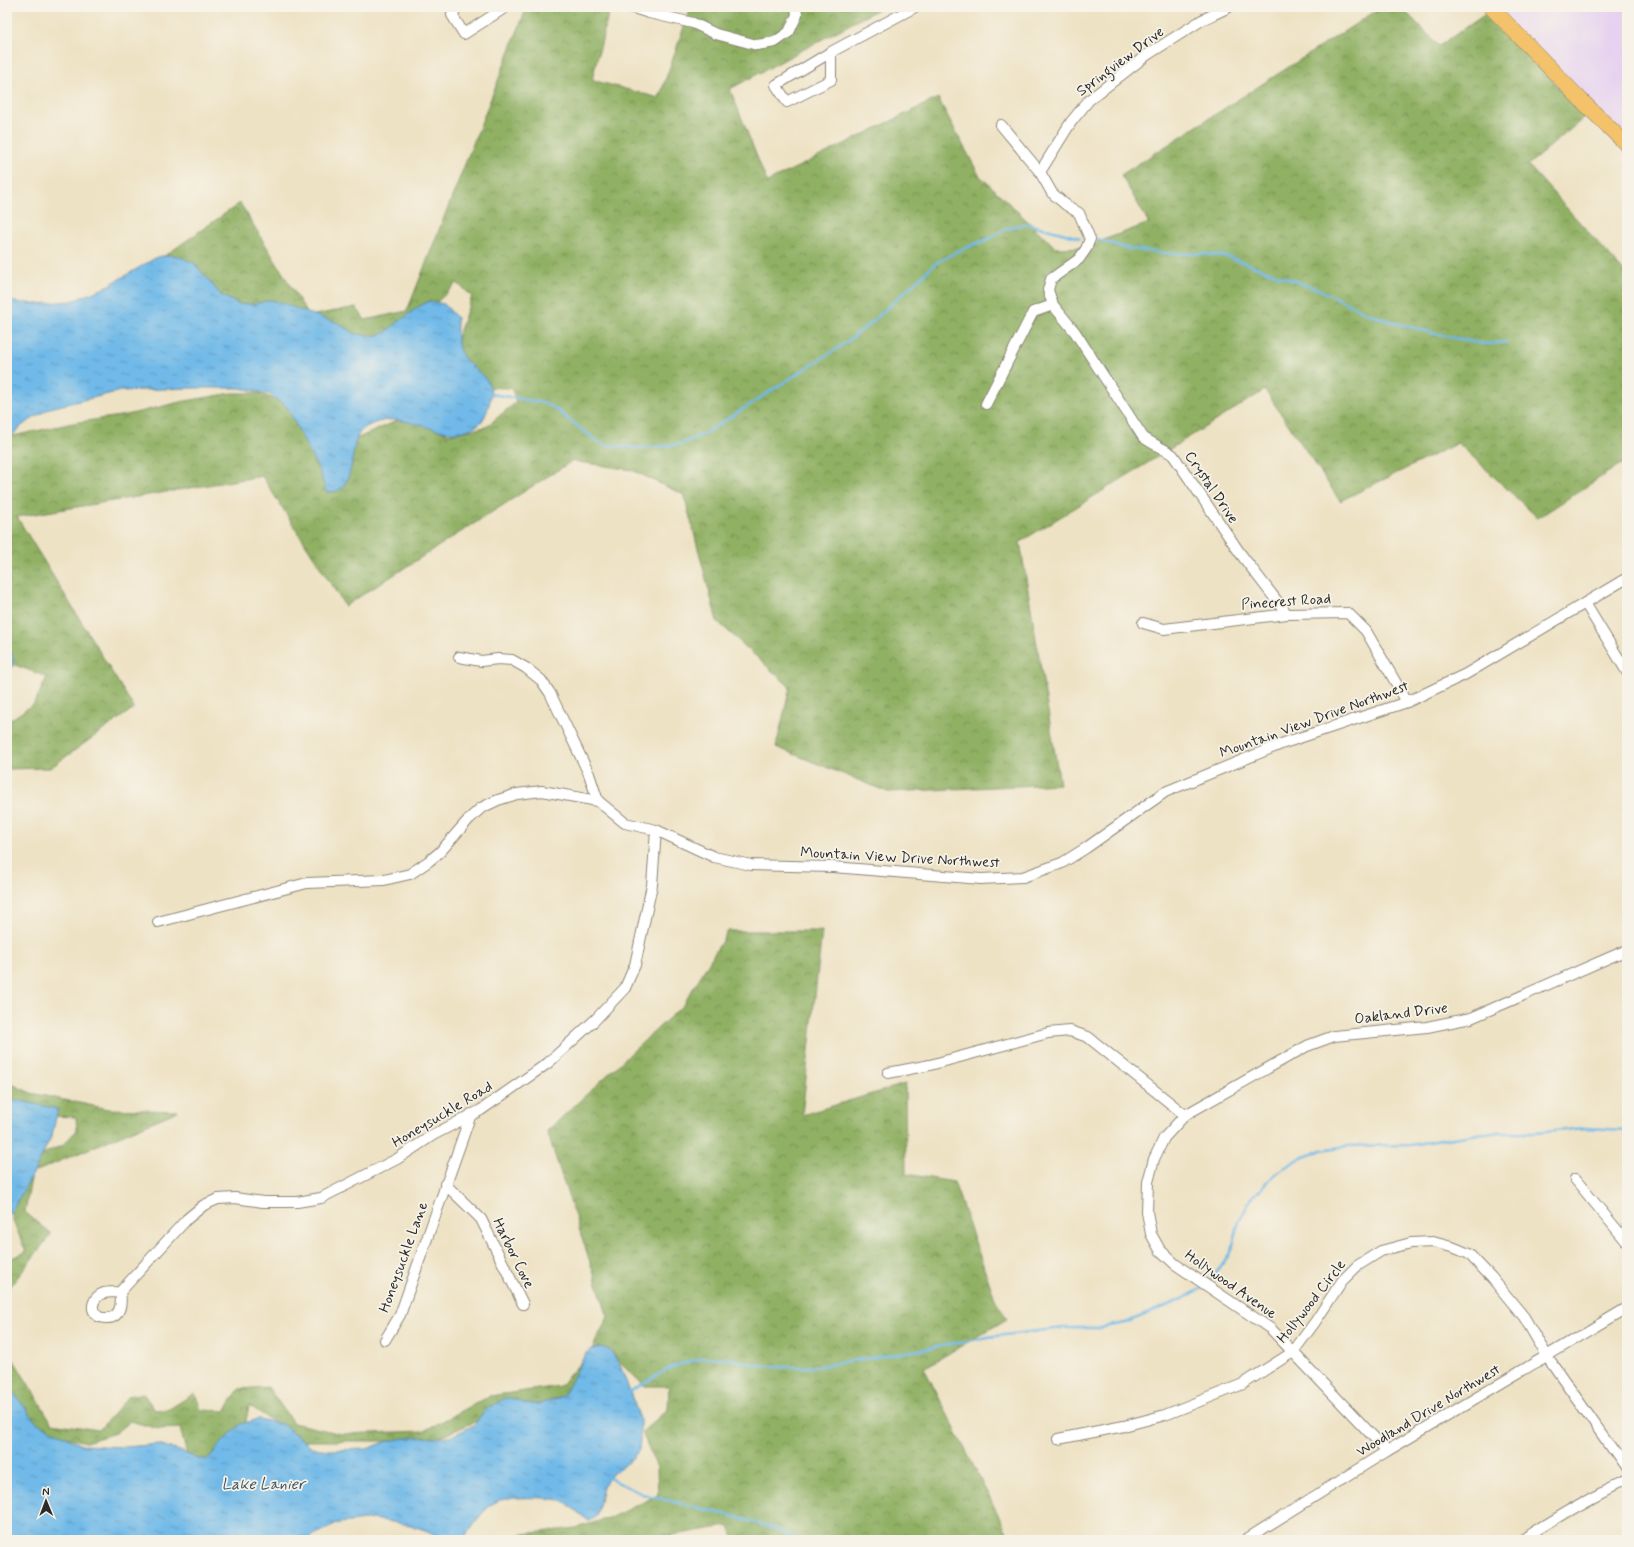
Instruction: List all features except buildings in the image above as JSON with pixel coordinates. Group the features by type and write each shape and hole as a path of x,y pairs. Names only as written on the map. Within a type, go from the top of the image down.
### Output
{"highway":[{"path":"1492,7 1576,95 1627,145"}],"street":[{"path":"457,7 452,15 464,34 502,10"},
{"path":"630,7 649,10 693,23 716,34 757,45 775,42 789,32 797,15 796,7"},
{"path":"831,52 831,80 787,102 776,85 831,52 915,7"},
{"name":"Springview Drive","path":"1040,172 1071,122 1089,100 1148,56 1202,20 1229,7"},
{"path":"986,404 1033,312 1053,305 1048,290 1051,279 1079,259 1086,249 1090,239 1079,213 1066,205 1052,193 1040,172 1001,125"},
{"name":"Crystal Drive","path":"1053,305 1075,332 1143,437 1152,444 1172,455 1240,553 1287,614"},
{"name":"Mountain View Drive Northwest","path":"598,801 625,823 656,830 714,857 751,865 833,867 981,878 1023,877 1062,863 1086,848 1165,792 1284,743 1407,702 1466,674 1627,578"},
{"path":"1585,603 1627,672"},
{"name":"Pinecrest Road","path":"1142,623 1164,628 1287,614 1348,613 1366,631 1407,702"},
{"path":"158,922 307,883 384,880 410,874 440,852 469,819 481,808 498,800 517,794 542,791 598,801 589,774 550,694 541,680 526,668 512,660 498,659 481,661 459,657"},
{"name":"Honeysuckle Road","path":"120,1292 187,1219 204,1205 218,1199 235,1198 263,1202 298,1202 321,1198 397,1159 433,1135 481,1110 548,1063 595,1020 625,988 635,965 652,885 656,830"},
{"name":"Oakland Drive","path":"1184,1115 1307,1046 1334,1036 1427,1027 1471,1018 1627,950"},
{"path":"888,1073 930,1064 1048,1033 1070,1031 1088,1037 1184,1115"},
{"path":"445,1184 471,1114"},
{"name":"Hollywood Avenue","path":"1184,1115 1164,1138 1154,1159 1148,1182 1147,1212 1151,1234 1160,1250 1175,1264 1271,1329 1388,1451"},
{"path":"1575,1179 1627,1242"},
{"name":"Harbor Cove","path":"445,1184 481,1219 523,1304"},
{"name":"Honeysuckle Lane","path":"385,1340 400,1315 445,1184"},
{"name":"Hollywood Circle","path":"1058,1439 1124,1426 1165,1415 1242,1384 1293,1352 1342,1281 1357,1266 1381,1251 1411,1243 1433,1242 1455,1248 1469,1254 1491,1278 1524,1317 1547,1356 1627,1470"},
{"name":"Woodland Drive Northwest","path":"1245,1540 1388,1451 1627,1308"},
{"path":"1521,1540 1549,1521 1627,1480"}],"shaded area":[{"path":"1486,7 1627,7 1627,155 1585,117"}],"green space":[{"path":"527,7 599,7 609,11 592,80 659,98 691,7 882,7 730,89 767,182 938,98 979,175 1056,248 1084,247 1149,223 1121,175 1382,7 1401,7 1439,46 1490,11 1585,117 1528,165 1627,275 1627,460 1538,518 1458,443 1340,501 1265,390 1020,542 1060,784 888,792 776,747 790,687 717,621 684,495 632,470 572,461 345,606 262,476 17,517 134,708 50,768 7,769 7,722 34,704 47,677 15,665 7,660 7,585 9,582 7,553 7,442 13,436 73,423 127,415 180,402 232,393 259,393 299,409 340,446 406,417 449,434 486,427 516,402 512,388 473,387 452,367 458,336 472,296 457,283 437,302 424,326 401,343 147,298 7,311 106,297 240,203 309,316 356,307 365,320 407,311"},
{"path":"728,931 822,931 802,1115 905,1084 906,1174 954,1182 995,1299 1007,1319 924,1368 1011,1540 736,1540 728,1526 642,1540 498,1540 523,1534 576,1528 612,1517 658,1495 657,1468 642,1432 668,1409 669,1386 645,1386 622,1365 610,1349 584,1385 537,1414 512,1405 427,1443 391,1441 302,1441 249,1405 244,1431 227,1461 190,1466 180,1428 159,1429 130,1421 115,1433 86,1442 26,1427 7,1387 7,1349 52,1423 99,1430 129,1396 143,1393 155,1410 169,1409 195,1393 201,1410 225,1411 239,1389 268,1387 293,1423 342,1434 424,1431 490,1396 560,1386 592,1349 608,1317 547,1131 683,1005"},
{"path":"7,1082 31,1093 108,1109 178,1111 32,1173 25,1212 51,1234 7,1291 7,1260 26,1252 13,1220 8,1192 27,1161 63,1145 77,1130 76,1117 52,1116 7,1107"}],"water":[{"path":"169,255 178,256 194,263 221,295 238,304 254,304 271,300 283,303 338,323 356,334 373,336 384,333 418,307 429,301 444,304 457,318 457,341 463,357 487,380 490,387 491,396 484,417 481,422 472,428 460,432 436,430 411,422 398,420 385,420 372,424 361,431 356,439 348,479 343,487 336,491 326,492 321,475 287,407 269,394 240,388 188,388 121,391 50,408 24,424 7,440 7,301 36,304 72,301 104,288 157,257"},
{"path":"7,650 13,655 13,666 7,676"},
{"path":"7,1098 58,1109 52,1135 34,1172 7,1219"},
{"name":"Lake Lanier","path":"600,1347 608,1349 620,1365 640,1419 640,1439 639,1450 629,1462 612,1474 603,1486 597,1516 589,1521 571,1506 559,1500 517,1498 495,1502 482,1514 464,1539 461,1540 444,1540 428,1531 410,1525 374,1519 339,1523 307,1540 7,1540 7,1384 36,1422 82,1445 125,1447 159,1444 198,1459 208,1459 225,1439 241,1424 259,1419 282,1424 313,1448 330,1450 367,1449 385,1442 404,1438 450,1437 474,1425 486,1409 505,1398 511,1398 527,1404 538,1404 557,1399 565,1393 586,1353"}],"waterway":[{"path":"491,394 544,403 554,408 594,439 606,445 643,448 681,444 704,434 841,346 871,323 936,263 958,251 993,237 1003,230 1028,224 1080,238"},
{"path":"1097,239 1125,248 1162,253 1225,256 1320,290 1365,312 1389,321 1478,343 1487,344 1507,342"},
{"path":"1207,1284 1228,1257 1233,1245 1239,1221 1251,1199 1277,1172 1299,1159 1322,1150 1347,1146 1410,1145 1484,1133 1535,1133 1585,1128 1627,1130"},
{"path":"629,1392 666,1370 702,1358 727,1358 751,1364 776,1367 814,1367 926,1349 988,1337 1063,1328 1100,1328 1125,1323 1183,1299 1203,1287"},
{"path":"609,1478 642,1494 740,1518 776,1529 798,1540"}]}
